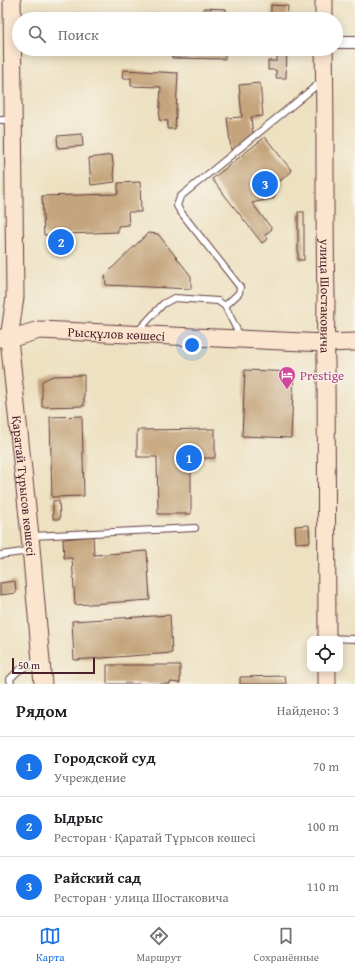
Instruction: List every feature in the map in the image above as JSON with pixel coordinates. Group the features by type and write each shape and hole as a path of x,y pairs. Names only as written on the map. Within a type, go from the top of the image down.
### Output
{"street":[{"name":"Қаратай Тұрысов көшесі","path":"12,0 7,120 15,297 4,338 31,543 43,684"},
{"path":"324,0 324,12"},
{"path":"343,42 355,42"},
{"name":"улица Шостаковича","path":"324,56 327,636"},
{"name":"Рысқұлов көшесі","path":"4,338 39,330 325,343 355,342"},
{"path":"327,672 327,684"}],"lane":[{"path":"225,306 239,294 240,287 180,211 177,206 180,197 325,79"},
{"path":"136,334 163,304 174,298 218,301 225,306 242,339"},
{"path":"0,555 31,543 195,528"},
{"path":"343,639 355,639"},
{"path":"11,684 10,679 18,671 40,659"}],"building":[{"path":"271,5 288,6 288,12 271,12"},
{"path":"204,8 226,9 226,12 204,12"},
{"path":"172,56 225,56 225,59 172,58"},
{"path":"277,56 287,56 286,78 276,78 276,70 268,70 268,61 277,61"},
{"path":"123,70 178,73 175,129 167,129 168,121 159,120 161,87 131,86 131,78 122,78"},
{"path":"260,83 263,116 251,117 253,137 231,150 227,118 242,117 239,85"},
{"path":"82,134 83,146 58,148 57,136"},
{"path":"265,137 292,171 280,181 274,198 252,203 272,229 265,235 268,239 262,243 212,179"},
{"path":"112,155 115,182 91,185 89,158"},
{"path":"140,182 141,212 128,212 129,225 118,226 118,232 44,235 42,196 118,194 118,183"},
{"path":"298,212 304,212 304,260 298,260"},
{"path":"148,233 158,234 191,276 191,289 106,285 105,275"},
{"path":"245,370 294,372 291,438 242,436"},
{"path":"84,375 84,406 42,407 42,381 53,376"},
{"path":"82,416 84,496 52,497 50,417"},
{"path":"215,429 215,458 191,458 191,514 158,514 157,457 137,457 137,430"},
{"path":"53,501 59,501 60,519 53,519"},
{"path":"309,525 310,542 296,543 295,526"},
{"path":"93,536 94,555 147,551 150,600 75,605 72,558 64,558 63,539"},
{"path":"15,581 16,593 0,595 0,583"},
{"path":"170,615 172,653 74,660 72,621"},
{"path":"107,665 180,665 180,683 107,684"},
{"path":"285,676 286,684 240,684 240,677"}],"place":[{"name":"Райский сад","path":"265,184"},
{"name":"Ыдрыс","path":"61,242"},
{"name":"Prestige","path":"287,390"},
{"name":"Городской суд","path":"189,458"}]}
